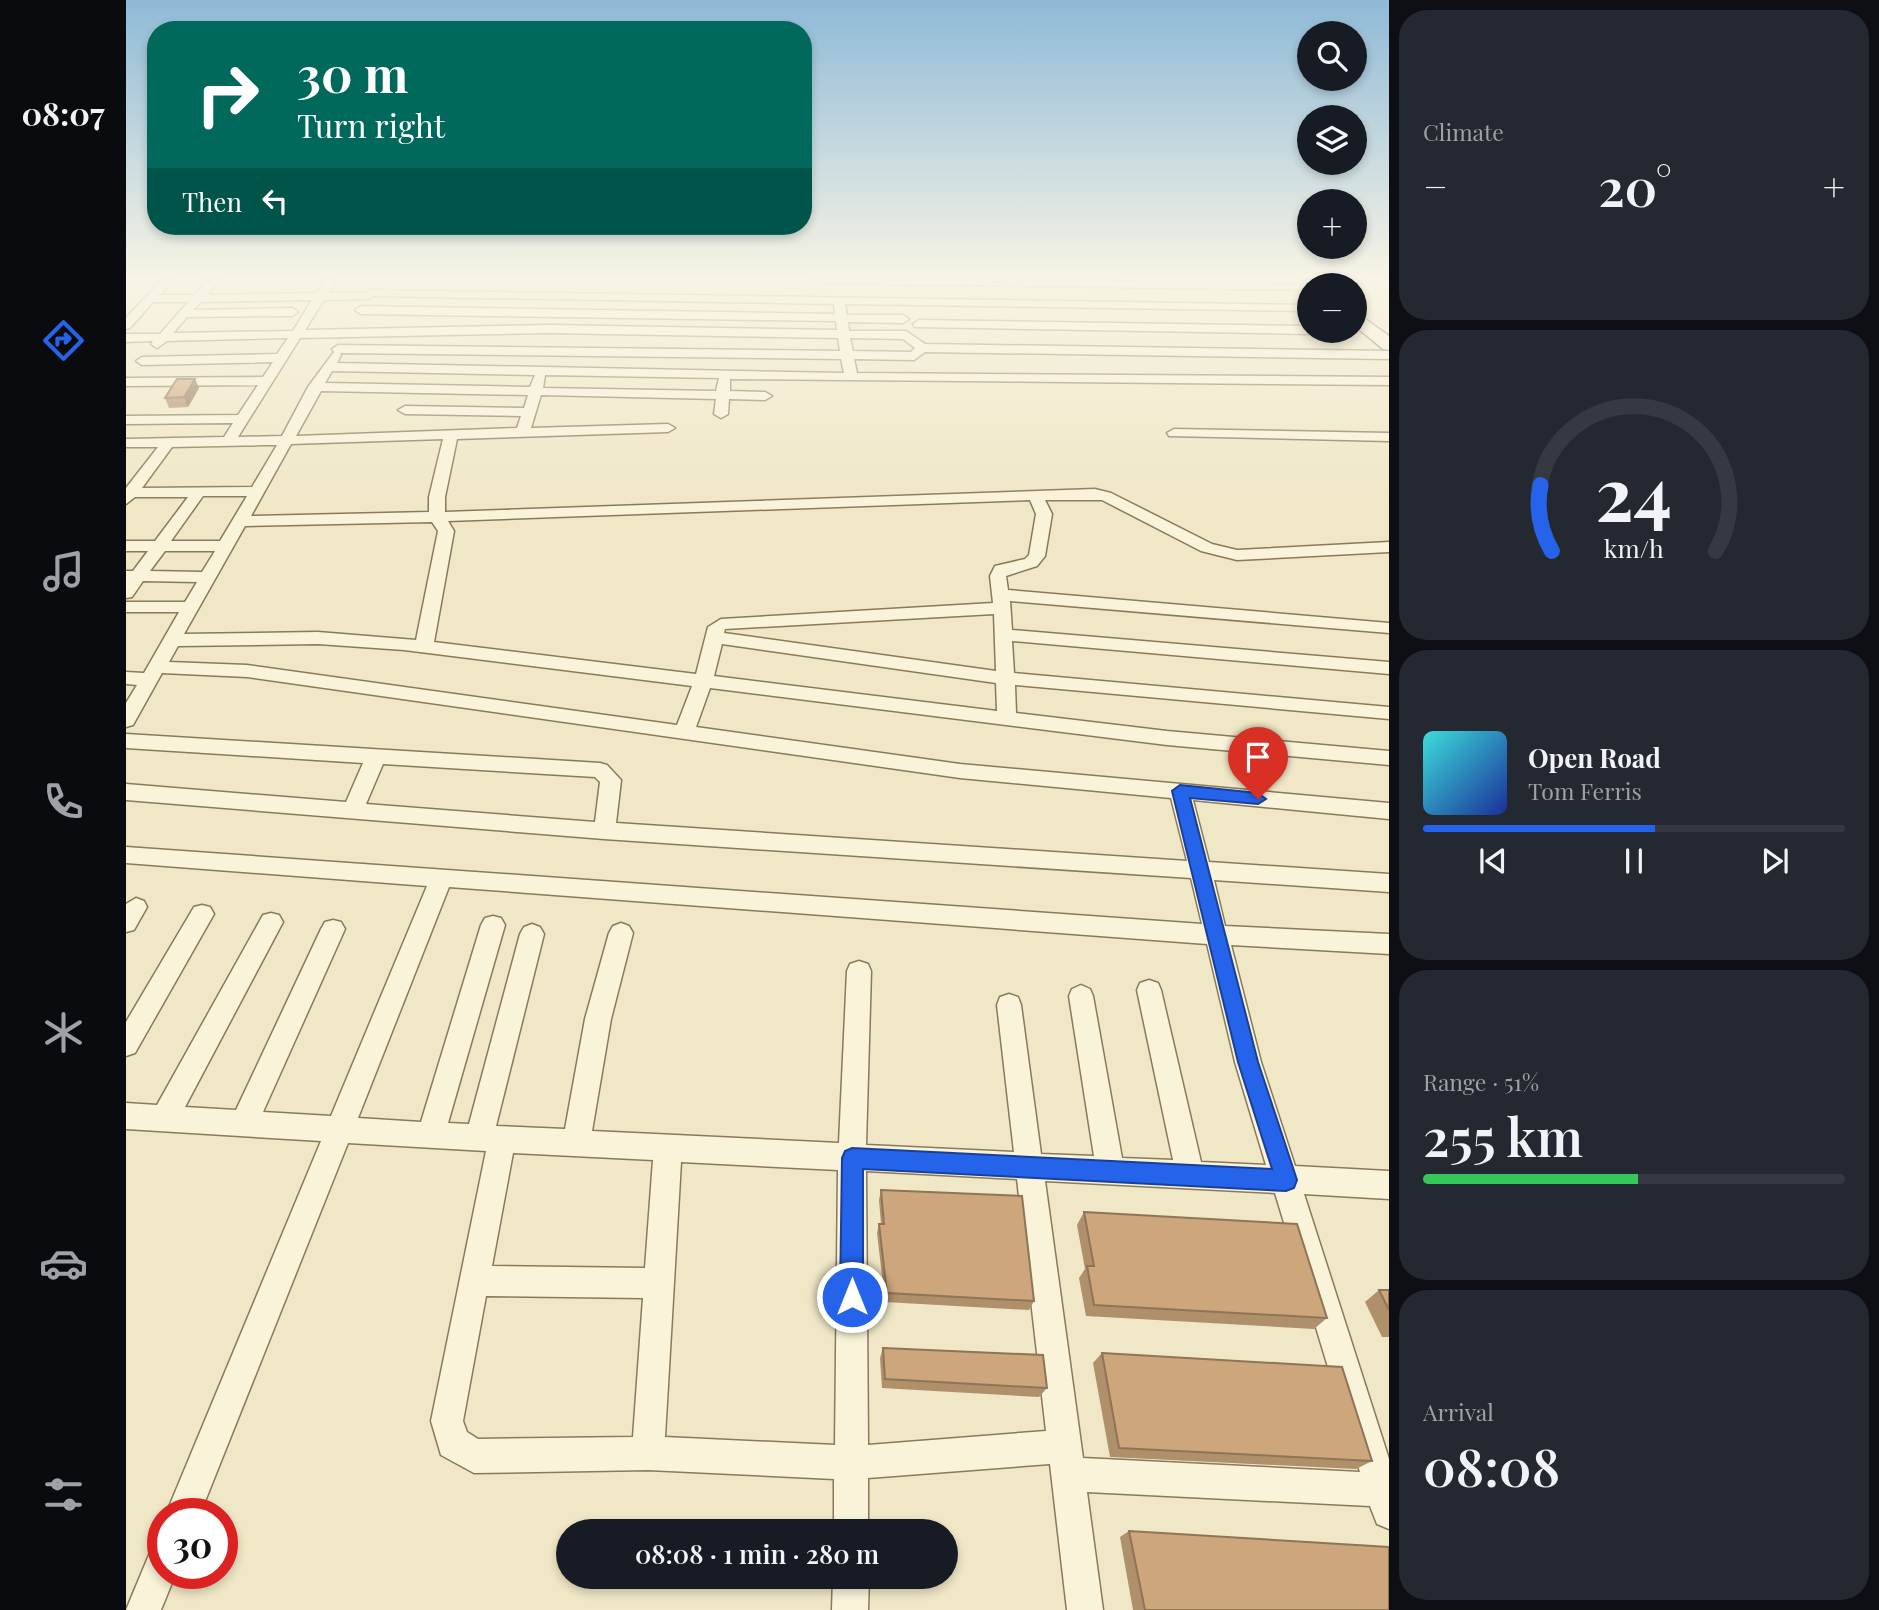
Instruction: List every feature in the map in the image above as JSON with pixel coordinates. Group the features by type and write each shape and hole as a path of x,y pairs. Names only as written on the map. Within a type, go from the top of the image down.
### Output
{"street":[{"path":"126,380 146,355"},
{"path":"228,442 283,355"},
{"path":"126,720 334,355"},
{"path":"437,368 443,355"},
{"path":"523,431 547,355"},
{"path":"650,373 652,355"},
{"path":"847,355 851,377"},
{"path":"856,355 916,355"},
{"path":"962,355 1012,364 1126,365 1213,355"},
{"path":"1009,355 1012,364"},
{"path":"1122,355 1126,365"},
{"path":"1233,355 1248,380"},
{"path":"142,360 281,358"},
{"path":"328,366 851,377 1012,364 1126,365 1248,380 1389,381"},
{"path":"722,414 725,374"},
{"path":"126,380 266,381"},
{"path":"315,387 765,396"},
{"path":"405,410 530,412"},
{"path":"126,420 242,419"},
{"path":"126,443 283,442 523,431 668,428"},
{"path":"1174,433 1389,437"},
{"path":"424,647 446,531 437,517 437,496 451,434"},
{"path":"128,495 168,443"},
{"path":"126,468 149,468"},
{"path":"128,495 255,492"},
{"path":"126,593 132,577 198,493"},
{"path":"1007,719 1002,601 998,576 1001,570 1031,563 1037,556 1044,514 1035,495"},
{"path":"238,521 437,517 1035,495 1106,496 1147,520 1208,548 1237,555 1389,547"},
{"path":"126,546 224,546"},
{"path":"132,577 207,577"},
{"path":"685,730 703,682 714,637 721,624 1002,601 1389,628"},
{"path":"126,607 190,607"},
{"path":"1003,635 1389,668"},
{"path":"714,637 1004,678 1389,713"},
{"path":"172,640 318,638 424,647 1167,738 1389,758"},
{"path":"126,678 152,673 247,670 960,771 1389,811"},
{"path":"126,741 600,770 611,780 604,831"},
{"path":"353,810 376,756"},
{"path":"532,934 491,1139 475,1281 447,1421 453,1443 474,1456 648,1452 852,1463 1066,1460 1387,1497 1248,1062 1180,791"},
{"path":"126,792 604,831 1389,883"},
{"path":"126,855 1216,935 1389,944"},
{"path":"190,1498 442,877"},
{"path":"126,1045 202,914"},
{"path":"164,1119 271,922"},
{"path":"431,1135 493,925"},
{"path":"244,1123 333,929"},
{"path":"576,1142 598,1019 621,933"},
{"path":"851,1519 852,1158 859,971"},
{"path":"1149,990 1190,1176"},
{"path":"1081,996 1110,1171"},
{"path":"1009,1005 1085,1610"},
{"path":"126,1116 491,1139 1389,1185"},
{"path":"648,1452 668,1147"},
{"path":"475,1281 660,1283"},
{"path":"143,1610 152,1589"},
{"path":"850,1610 851,1589"}],"building":[{"path":"177,379 195,379 184,397 165,398"},
{"path":"881,1190 1022,1196 1034,1301 887,1293 879,1224 884,1224"},
{"path":"1084,1212 1297,1224 1327,1318 1094,1305 1087,1266 1094,1266"},
{"path":"1379,1290 1389,1290 1389,1310"},
{"path":"883,1348 1043,1355 1047,1388 885,1379"},
{"path":"1102,1353 1342,1367 1372,1461 1119,1448"},
{"path":"1129,1531 1389,1547 1389,1610 1145,1610"}],"route":[{"path":"852,1297 852,1158 1286,1180 1248,1062 1180,791 1258,799"}]}
